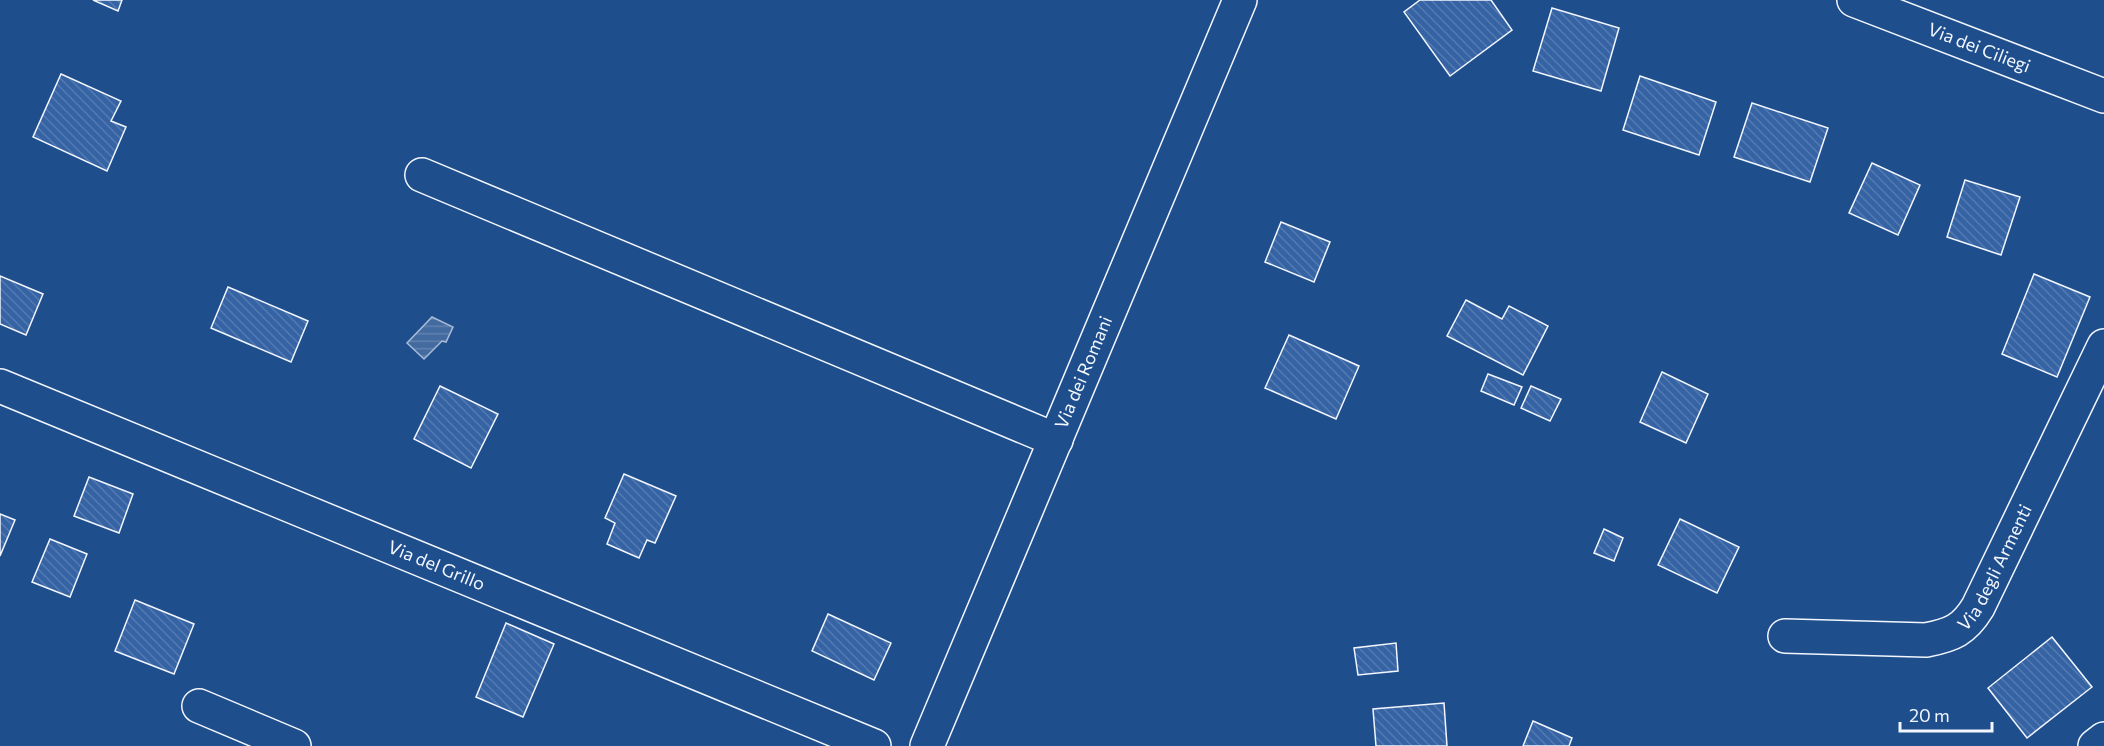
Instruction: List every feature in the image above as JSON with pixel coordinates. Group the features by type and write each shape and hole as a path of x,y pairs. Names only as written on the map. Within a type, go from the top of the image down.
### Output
{"street":[{"name":"Via dei Romani","path":"927,746 1240,0"},
{"name":"Via dei Ciliegi","path":"1854,0 2104,96"},
{"path":"422,174 1056,440"},
{"name":"Via degli Armenti","path":"1785,636 1926,640 1946,636 1963,626 1978,607 2104,346"},
{"name":"Via del Grillo","path":"0,386 874,746"},
{"path":"199,706 294,746"},
{"path":"2095,746 2104,739"}],"water":[{"path":"432,317 453,327 446,342 442,341 424,359 407,343"}],"building":[{"path":"93,0 122,0 118,11"},
{"path":"1420,0 1491,0 1512,30 1450,76 1404,12"},
{"path":"1552,8 1619,28 1601,91 1533,71"},
{"path":"61,74 121,101 111,121 126,127 107,171 33,137"},
{"path":"1640,76 1716,102 1699,155 1623,130"},
{"path":"1752,103 1828,128 1810,182 1734,157"},
{"path":"1872,163 1920,185 1898,235 1849,213"},
{"path":"1965,180 2020,197 2001,255 1947,237"},
{"path":"1281,222 1330,242 1314,282 1265,262"},
{"path":"2034,274 2090,297 2057,377 2002,354"},
{"path":"0,276 43,294 26,335 0,324"},
{"path":"228,287 308,321 291,362 211,328"},
{"path":"1466,300 1502,319 1509,306 1548,326 1523,375 1447,336"},
{"path":"1289,335 1359,366 1336,419 1265,388"},
{"path":"1662,372 1708,394 1686,443 1640,422"},
{"path":"1488,374 1522,387 1514,405 1481,391"},
{"path":"440,386 498,414 471,468 414,439"},
{"path":"1531,386 1561,399 1550,421 1521,408"},
{"path":"624,474 676,496 655,543 647,540 639,558 607,544 615,523 605,518"},
{"path":"89,477 133,494 119,533 74,516"},
{"path":"0,514 15,520 0,556"},
{"path":"1680,519 1739,547 1717,593 1658,565"},
{"path":"1604,529 1623,538 1614,561 1594,553"},
{"path":"50,539 87,554 70,597 32,582"},
{"path":"135,600 194,624 174,674 115,651"},
{"path":"828,614 891,643 874,680 812,651"},
{"path":"506,623 554,644 523,717 476,697"},
{"path":"2052,637 2092,687 2027,738 1988,688"},
{"path":"1396,643 1398,671 1358,675 1354,648"},
{"path":"1444,703 1447,746 1376,746 1373,709"},
{"path":"1533,721 1572,738 1569,746 1523,746"}]}
